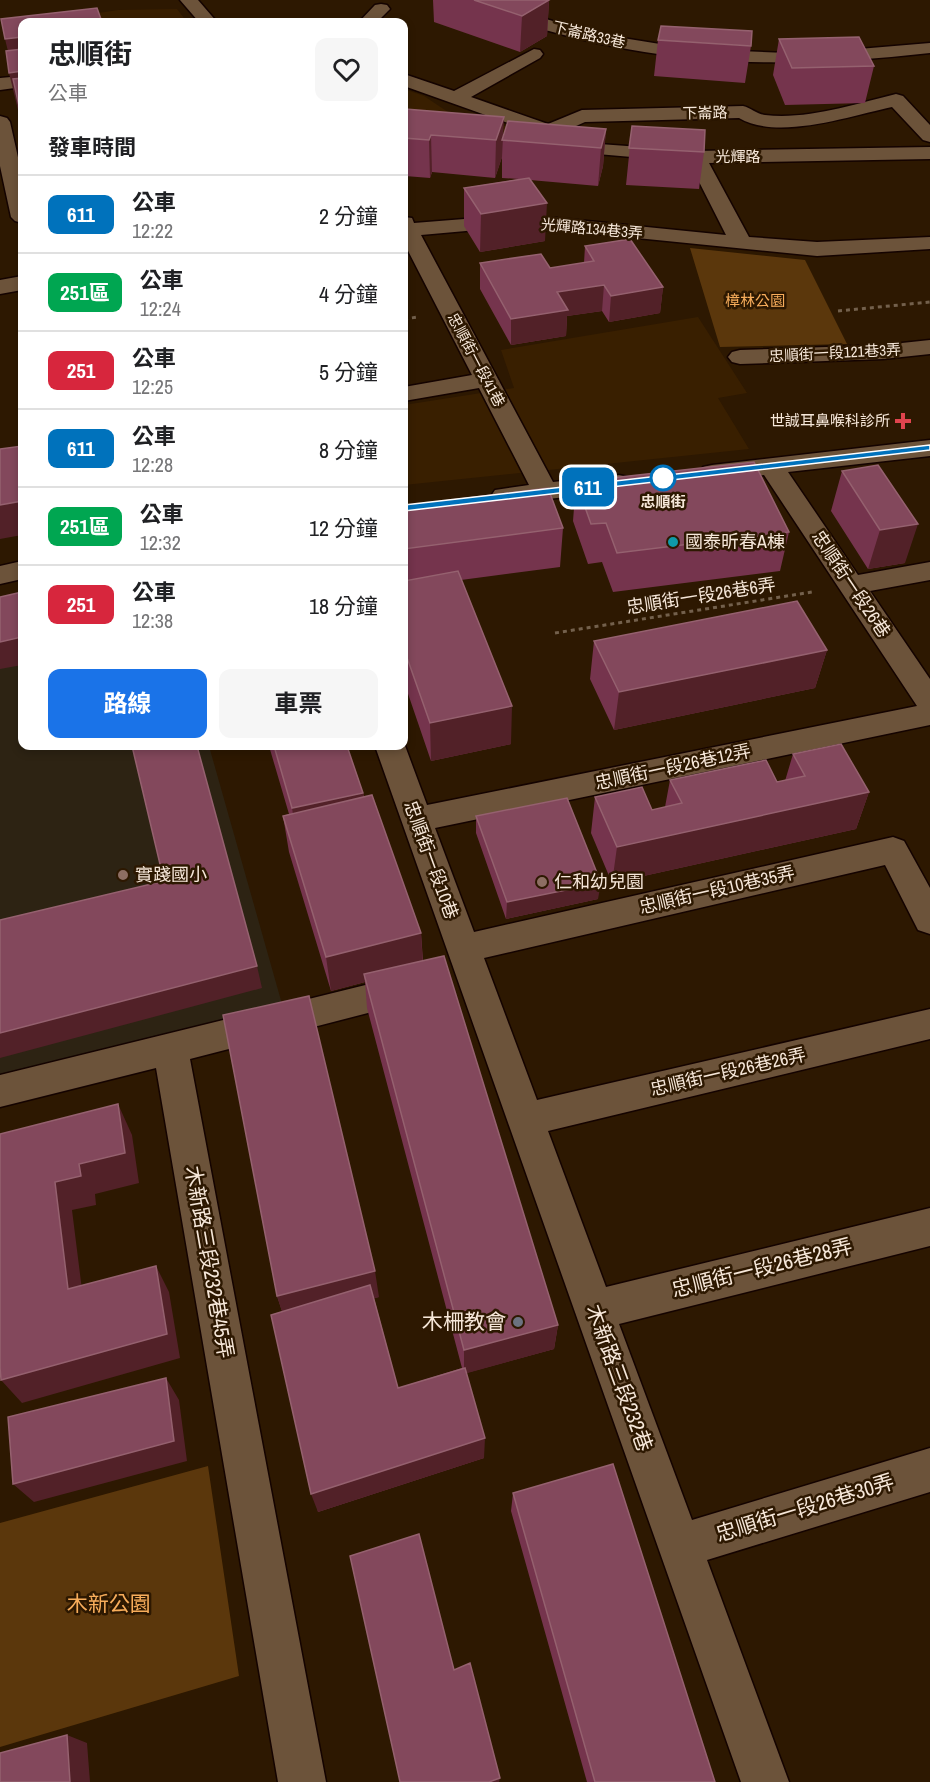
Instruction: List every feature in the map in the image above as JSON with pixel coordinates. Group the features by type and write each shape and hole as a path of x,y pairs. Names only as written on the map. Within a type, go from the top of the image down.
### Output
{"street":[{"path":"189,0 205,18"},
{"name":"下崙路33巷","path":"488,0 526,19 571,33 659,50 733,56 806,58 854,56 930,48"},
{"path":"371,18 381,9"},
{"name":"下崙路33巷","path":"455,98 534,54"},
{"path":"408,81 455,98 548,138"},
{"path":"0,84 18,82"},
{"name":"下崙路","path":"548,138 582,116 743,112 757,120 776,122 847,111 896,100 930,136"},
{"path":"0,122 18,198"},
{"name":"光輝路","path":"524,143 548,138 696,157 930,153"},
{"path":"696,157 741,243"},
{"name":"光輝路134巷3弄","path":"408,227 557,224 817,249 930,243"},
{"name":"忠順街一段41巷","path":"408,236 421,274 486,380 545,492"},
{"path":"0,286 18,284"},
{"name":"忠順街一段121巷3弄","path":"740,357 883,352 930,347"},
{"path":"408,393 486,380"},
{"path":"685,476 930,448"},
{"name":"忠順街一段26巷","path":"771,466 930,702"},
{"path":"478,499 638,481"},
{"path":"0,575 18,571"},
{"path":"852,585 930,571"},
{"name":"忠順街一段26巷12弄","path":"417,819 930,714"},
{"name":"忠順街一段10巷","path":"391,750 468,961"},
{"name":"忠順街一段10巷35弄","path":"468,961 893,849 930,920"},
{"path":"0,1090 171,1048 468,961"},
{"name":"木新路三段232巷","path":"468,961 765,1782"},
{"name":"忠順街一段26巷26弄","path":"525,1120 930,1024"},
{"name":"木新路三段232巷45弄","path":"171,1048 302,1782"},
{"name":"忠順街一段26巷28弄","path":"594,1310 930,1227"},
{"name":"忠順街一段26巷30弄","path":"680,1546 930,1470"}],"path":[{"path":"838,310 930,302"},
{"name":"忠順街一段26巷6弄","path":"555,633 852,585"}],"shaded area":[{"path":"177,9 184,18 66,18 118,10"},
{"path":"408,90 424,96 457,118 481,119 526,132 525,134 408,125"},
{"path":"698,317 747,393 718,398 749,449 408,485 408,404 514,388 501,350"},
{"name":"實踐國小","path":"18,616 18,750 210,750 282,1004 0,1078 0,619"}],"green space":[{"name":"樟林公園","path":"690,248 805,260 847,344 720,347"},
{"name":"木新公園","path":"208,1466 239,1676 0,1747 0,1523"}],"building":[{"path":"474,0 549,0 522,16"},
{"path":"97,8 101,18 18,18 18,37 5,39 1,19"},
{"path":"661,26 752,31 751,46 658,40"},
{"path":"859,37 874,66 792,68 779,39"},
{"path":"18,50 18,72 9,73 6,51"},
{"path":"18,78 18,102 13,79"},
{"path":"408,109 504,117 496,140 431,135 429,140 408,138"},
{"path":"508,121 606,129 601,148 502,140"},
{"path":"632,126 705,130 704,152 629,148"},
{"path":"529,178 547,203 481,214 464,188"},
{"path":"630,239 663,287 611,296 604,285 557,292 568,310 511,319 480,263 541,254 550,268 594,261 585,246"},
{"path":"18,447 18,502 0,505 0,449"},
{"path":"754,462 789,532 617,553 606,523 591,524 576,482"},
{"path":"878,465 918,524 880,530 842,471"},
{"path":"548,488 563,528 408,548 408,506"},
{"path":"458,571 512,706 430,723 408,660 408,580"},
{"path":"18,593 18,638 0,642 0,597"},
{"path":"797,601 827,650 619,692 594,641"},
{"path":"841,744 869,792 617,847 595,797 642,787 652,810 682,803 670,780 766,760 777,782 805,776 793,754"},
{"path":"133,750 198,750 257,966 0,1033 0,920 164,881"},
{"path":"275,750 348,750 363,793 292,808"},
{"path":"372,795 421,933 326,957 283,816"},
{"name":"仁和幼兒園","path":"567,798 601,883 507,902 476,816"},
{"path":"444,956 558,1325 464,1350 364,974"},
{"path":"309,996 375,1271 277,1296 223,1015"},
{"path":"118,1104 125,1153 79,1164 81,1176 55,1182 68,1289 156,1266 167,1334 1,1380 0,1134"},
{"path":"370,1285 398,1388 465,1368 485,1438 311,1494 271,1315"},
{"path":"166,1378 174,1441 13,1484 8,1417"},
{"path":"613,1464 715,1782 595,1782 513,1493"},
{"path":"419,1534 454,1670 470,1663 500,1778 489,1782 400,1782 350,1556"},
{"path":"67,1735 70,1782 0,1782 0,1753"}],"bus line":[{"name":"611","path":"408,508 930,448"}],"place":[{"name":"世誠耳鼻喉科診所","path":"903,421"},
{"name":"忠順街","path":"663,478"},
{"name":"國泰昕春A棟","path":"673,542"},
{"name":"實踐國小","path":"123,875"},
{"name":"仁和幼兒園","path":"542,882"},
{"name":"木柵教會","path":"518,1322"}]}
